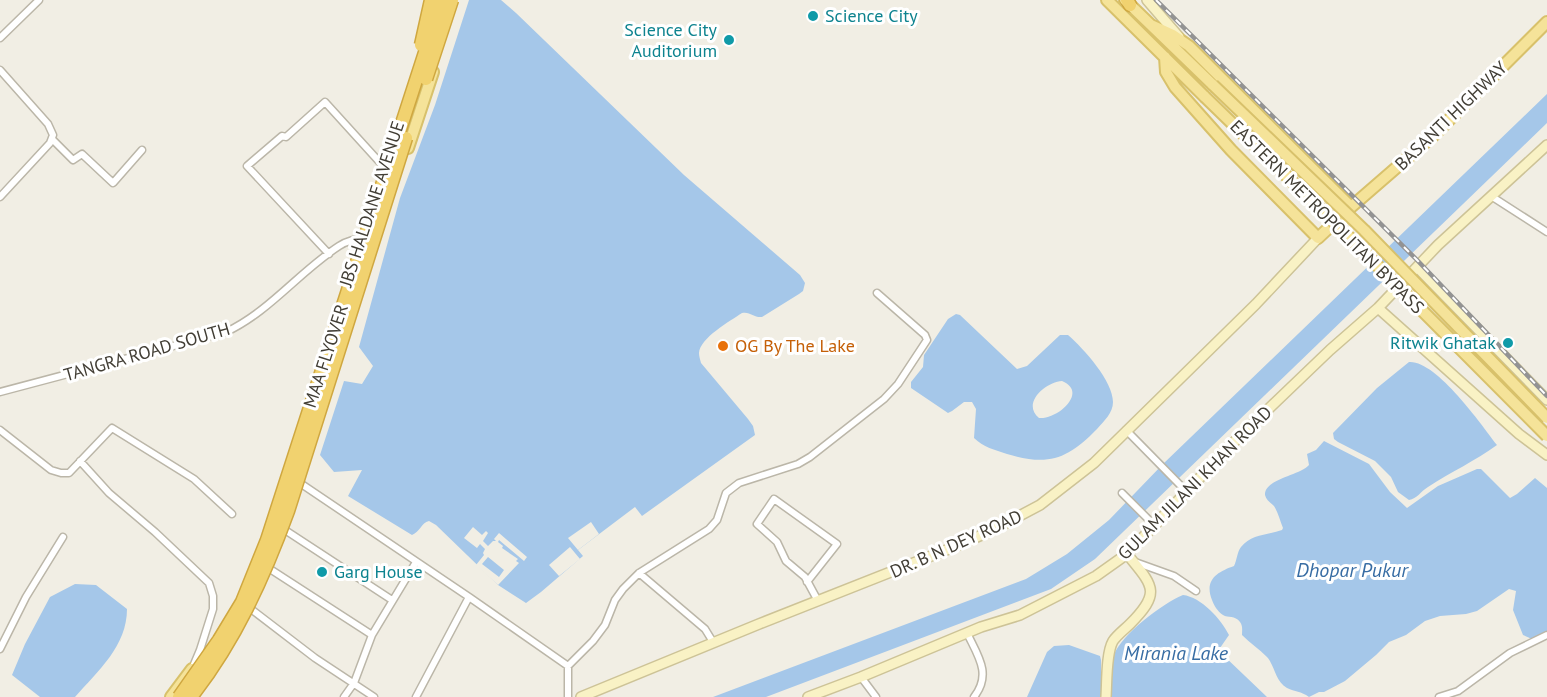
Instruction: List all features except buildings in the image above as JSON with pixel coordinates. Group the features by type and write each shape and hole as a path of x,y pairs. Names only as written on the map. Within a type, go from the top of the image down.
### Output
{"highway":[{"path":"418,79 424,24 430,0"},
{"name":"MAA FLYOVER","path":"179,697 219,640 242,602 265,546 442,0"},
{"name":"MAA FLYOVER","path":"192,697 226,646 248,607 279,536 454,0"}],"main road":[{"name":"JBS HALDANE AVENUE","path":"171,697 204,657 226,621 254,564 290,463 437,0"},
{"name":"JBS HALDANE AVENUE","path":"198,697 239,633 285,530 454,0"},
{"name":"EASTERN METROPOLITAN BYPASS","path":"1107,0 1334,222 1547,436"},
{"path":"1127,2 1364,230 1547,418"},
{"name":"BASANTI HIGHWAY","path":"1318,238 1434,135 1547,22"},
{"path":"1151,25 1182,40 1351,207"},
{"path":"1165,57 1166,72 1175,87 1231,150 1318,238"}],"street":[{"path":"0,38 39,0"},
{"path":"1147,0 1182,40"},
{"path":"0,70 48,124 53,135 52,139 0,197"},
{"path":"329,254 247,166 282,136 286,137 326,102 384,167"},
{"path":"52,139 73,160 82,154 113,183 142,150"},
{"name":"GULAM JILANI KHAN ROAD","path":"808,697 967,633 1020,615 1130,557 1184,488 1330,350 1378,308 1438,245 1547,145"},
{"path":"1491,196 1547,232"},
{"path":"360,238 376,243"},
{"name":"TANGRA ROAD SOUTH","path":"0,392 226,332 249,320 340,245 360,238"},
{"name":"DR. B N DEY ROAD","path":"581,697 959,545 1040,505 1094,463 1217,344 1318,238"},
{"path":"1417,267 1547,400"},
{"path":"568,697 568,666 593,641 605,625 615,600 639,573 709,530 717,520 723,499 733,487 803,462 893,391 927,340 925,335 877,294"},
{"path":"1378,308 1519,434 1547,455"},
{"path":"0,430 51,470 69,473 112,428 194,479 232,514"},
{"path":"1126,430 1184,488"},
{"path":"80,461 109,493 194,566 209,583 213,596 213,609 192,669"},
{"path":"300,483 568,666"},
{"path":"1122,493 1148,519"},
{"path":"807,582 837,543 774,499 757,524 777,542 786,561 805,577 807,582 818,601"},
{"path":"285,530 392,600"},
{"path":"0,649 26,597 63,537"},
{"path":"1130,557 1174,576 1196,591"},
{"path":"1106,697 1109,653 1113,641 1146,609 1151,598 1146,576 1130,557"},
{"path":"344,697 354,683 372,635 416,562"},
{"path":"270,568 372,635"},
{"path":"639,573 705,629 713,642"},
{"path":"416,697 469,597"},
{"path":"251,609 315,658 374,697"},
{"path":"967,633 982,663 982,685 974,697"},
{"path":"1439,697 1458,691 1515,650 1547,635"},
{"path":"861,677 876,697"}],"water":[{"path":"469,0 501,0 684,175 800,275 805,283 803,291 762,317 742,313 716,330 704,342 699,353 701,363 748,419 755,435 642,516 635,507 578,550 583,556 526,603 498,585 436,525 429,521 426,522 412,535 348,496 362,470 334,472 320,455 344,381 362,384 373,366 359,347 400,198 435,105"},
{"path":"1547,94 1547,123 1095,559 1051,589 766,697 713,697 1026,579 1067,554 1109,520 1163,464"},
{"path":"956,314 960,315 1017,369 1027,366 1060,335 1068,335 1082,348 1103,375 1112,394 1113,406 1110,413 1076,448 1056,458 1034,460 1021,458 981,444 974,438 976,409 972,402 964,402 948,413 911,388 911,382 923,367 924,355 948,319","holes":["1062,381 1070,386 1072,392 1067,404 1054,415 1039,418 1033,406 1038,394 1056,382"]},
{"path":"1409,362 1420,364 1444,382 1497,445 1409,500 1398,492 1391,477 1375,461 1338,442 1334,439 1333,433 1377,388"},
{"name":"Dhopar Pukur","path":"1324,441 1369,464 1390,492 1407,508 1438,486 1477,469 1481,469 1510,498 1535,478 1547,488 1547,634 1532,639 1523,635 1513,610 1516,591 1509,589 1477,611 1440,616 1425,621 1406,635 1389,642 1345,681 1324,692 1309,697 1283,685 1267,657 1242,635 1240,622 1217,610 1212,600 1210,587 1217,574 1234,566 1240,549 1245,543 1255,537 1282,530 1275,508 1265,495 1266,490 1276,481 1309,465 1307,454 1316,450"},
{"path":"75,584 96,585 127,609 122,635 110,657 75,697 40,697 12,675 25,644 50,597"},
{"name":"Mirania Lake","path":"1183,595 1203,604 1221,622 1229,635 1220,648 1222,654 1267,697 1111,697 1112,665 1118,647 1144,620"},
{"path":"1069,645 1100,656 1101,697 1027,697 1047,652 1054,646"}],"pier":[{"path":"591,522 599,534 578,550 568,538"},
{"path":"473,527 482,535 486,531 488,533 483,541 488,546 496,541 494,539 499,533 527,557 524,561 499,540 502,548 518,559 516,561 519,563 498,585 476,565 484,555 485,549 480,544 477,548 464,538","holes":["488,557 504,570 499,577 482,564"]},
{"path":"570,547 580,559 559,576 549,565"}],"railway":[{"path":"1156,0 1417,260 1547,396"}],"place":[{"name":"Science City","path":"813,16"},
{"name":"Science City Auditorium","path":"729,40"},
{"name":"Ritwik Ghatak","path":"1508,343"},
{"name":"OG By The Lake","path":"723,346"},
{"name":"Garg House","path":"322,572"}]}
